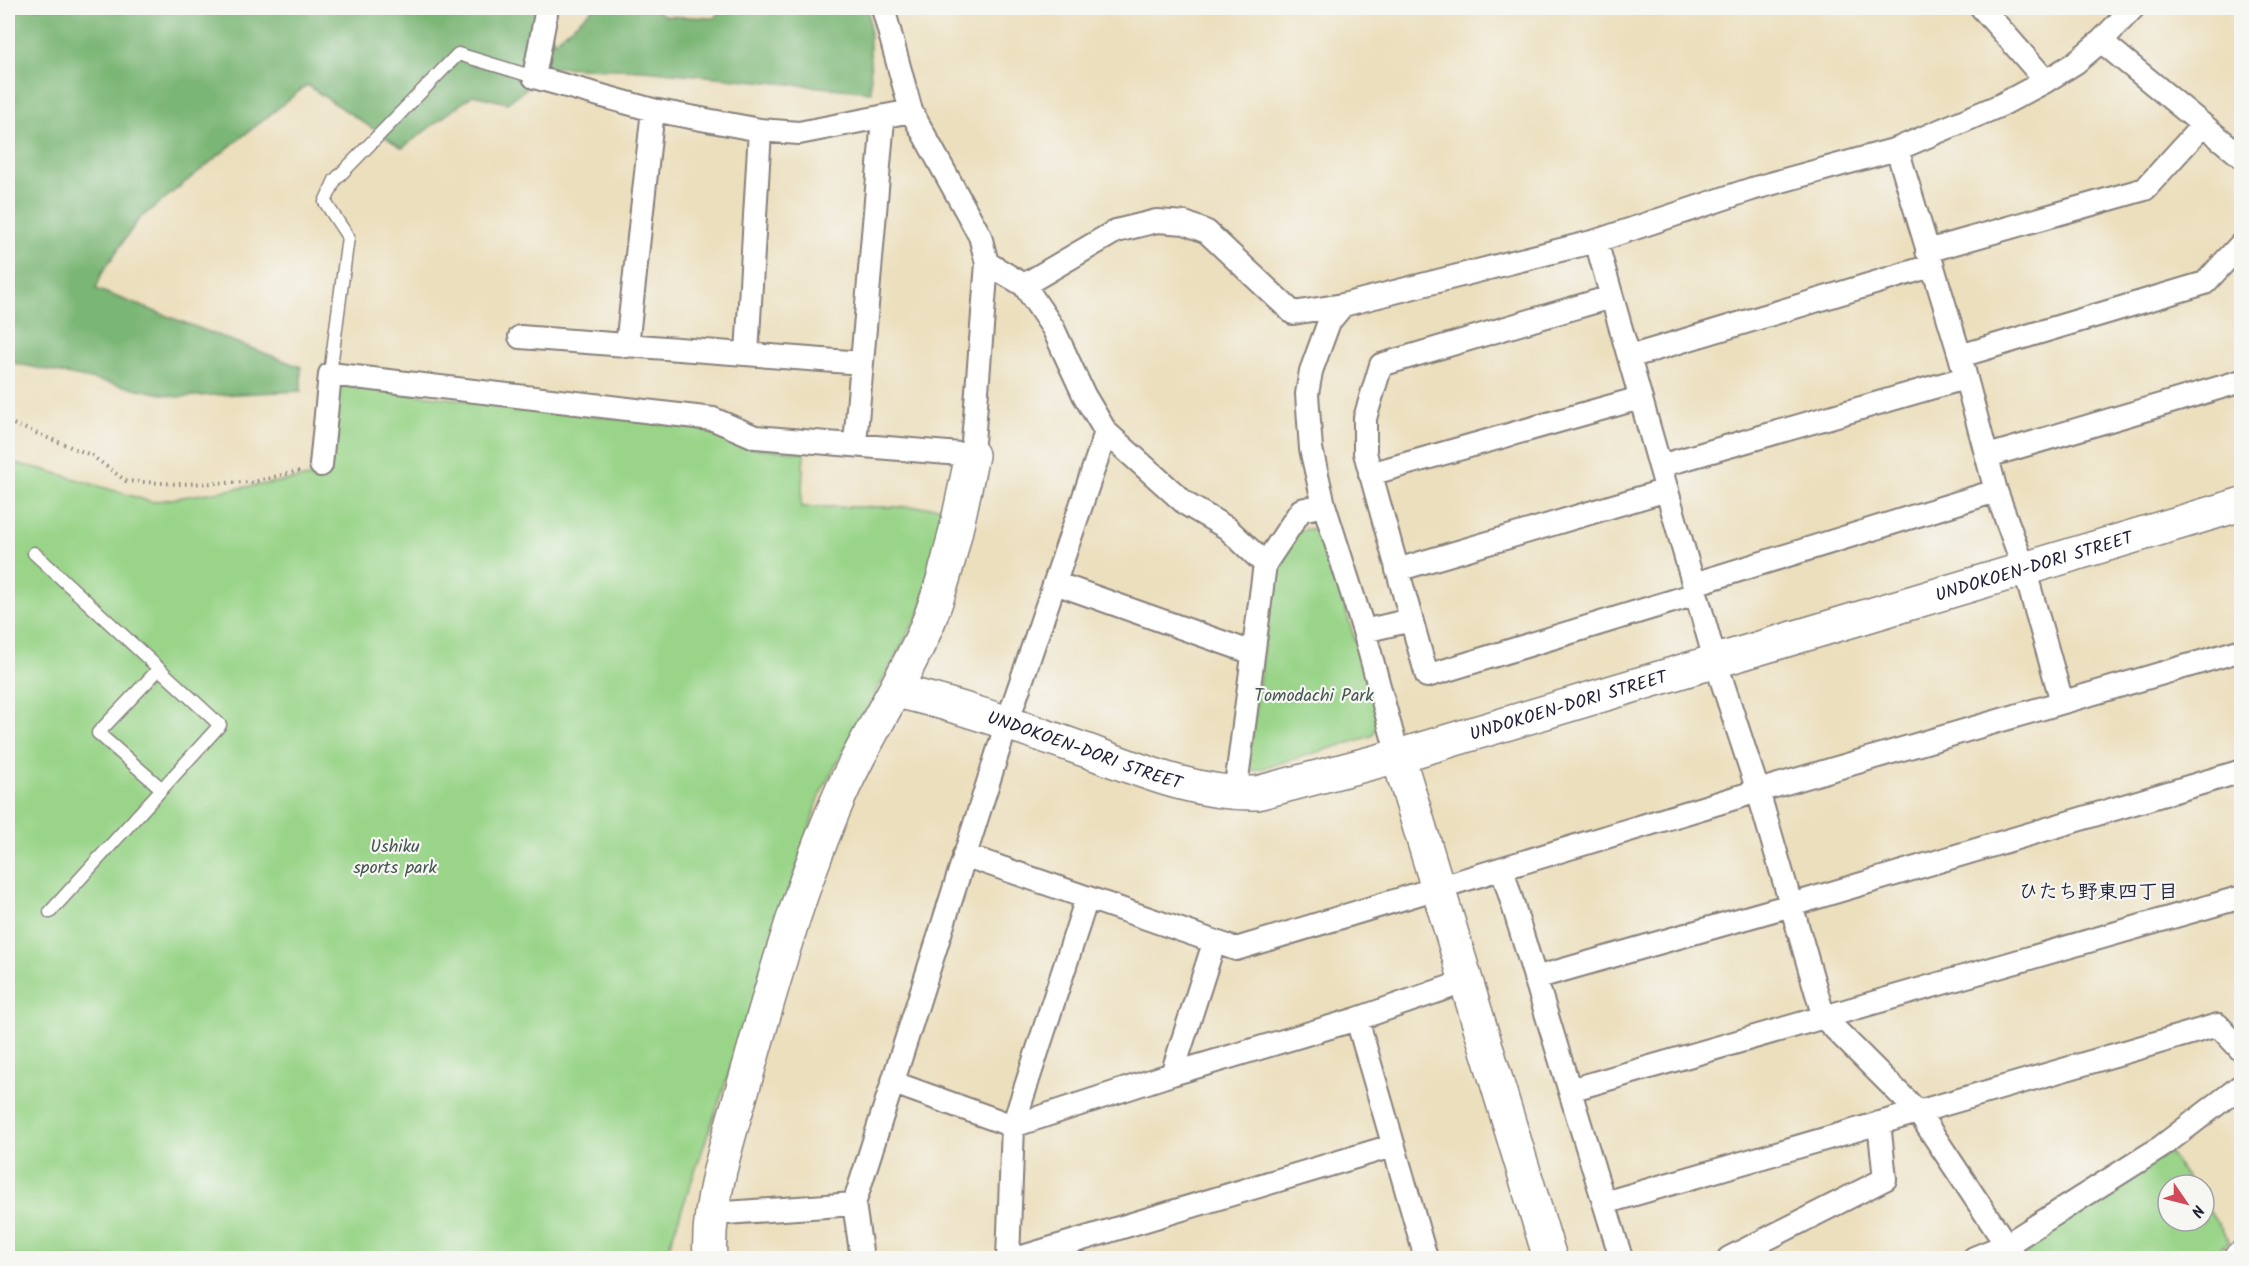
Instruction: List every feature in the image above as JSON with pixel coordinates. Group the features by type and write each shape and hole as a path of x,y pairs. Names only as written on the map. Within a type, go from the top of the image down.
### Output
{"street":[{"path":"547,8 534,77 653,110 760,130 799,133 883,119 911,111"},
{"path":"710,1258 712,1214 730,1133 817,850 848,777 896,691 924,633 944,577 972,455 987,263 980,236 911,111 883,8"},
{"path":"1982,8 2046,81"},
{"path":"1024,285 1116,231 1156,221 1175,222 1207,232 1293,312 1342,305 1596,241 1752,189 1897,149 2001,105 2046,81 2074,63 2101,41 2133,8"},
{"path":"2101,41 2241,157"},
{"path":"627,345 653,110"},
{"path":"855,444 883,119"},
{"path":"1629,357 2145,189 2202,126"},
{"path":"747,354 760,130"},
{"path":"1897,149 1988,456 1996,491 2024,568 2062,702"},
{"path":"1596,241 1715,660 1758,791 1824,1018 1918,1112 2010,1252"},
{"path":"1660,466 1962,367 2205,283 2241,243"},
{"path":"987,263 1024,285 1053,328 1084,395 1106,432 1186,504 1227,528 1265,564"},
{"path":"1611,297 1381,365 1365,418 1365,453 1427,676 1996,491"},
{"path":"1342,305 1329,322 1319,345 1306,394 1311,449 1324,505 1364,631 1398,756 1550,1258"},
{"path":"520,337 862,363"},
{"path":"321,465 330,374 713,419 755,437 972,455"},
{"path":"1988,456 2241,381"},
{"path":"1370,474 1640,398"},
{"path":"862,1258 854,1204 1007,723 1106,432"},
{"path":"1398,570 1667,490"},
{"name":"UNDOKOEN-DORI STREET","path":"896,691 949,704 1135,768 1234,794 1281,789 2241,504"},
{"path":"1234,794 1265,564 1301,510 1324,505"},
{"path":"1055,583 1253,653"},
{"path":"1364,631 1411,620"},
{"path":"964,855 1236,949 1758,791 2241,650"},
{"path":"1535,978 1791,905 2241,771"},
{"path":"1502,869 1621,1258"},
{"path":"1570,1090 2241,897"},
{"path":"1008,1258 1012,1126 1087,898"},
{"path":"1172,1074 1214,943"},
{"path":"894,1083 1012,1126 1172,1074 1358,1019 1467,981"},
{"path":"1358,1019 1425,1258"},
{"path":"1604,1203 2218,1025 2241,1051"},
{"path":"1974,1258 2010,1252 2161,1146 2241,1085"},
{"path":"1729,1258 1885,1179 1879,1123"},
{"path":"1019,1258 1392,1146"},
{"path":"712,1214 854,1204"}],"lane":[{"path":"330,374 348,237 325,202 335,180 458,54 534,77"},
{"path":"34,553 220,725 50,912"},
{"path":"159,669 98,733 162,789"}],"path":[{"path":"8,422 90,455 126,481 178,484 253,482 321,465"}],"green space":[{"path":"8,8 543,8 554,42 594,8 653,8 665,16 714,18 724,8 869,8 871,92 643,70 555,67 507,103 473,95 402,148 307,85 138,220 102,273 96,289 301,367 301,391 177,397 8,362"},
{"name":"Ushiku sports park","path":"337,385 696,428 751,448 804,452 801,507 947,507 920,612 820,794 773,946 665,1258 8,1258 8,462 42,469 152,502 328,474"},
{"name":"Tomodachi Park","path":"1321,528 1379,721 1372,736 1247,773 1274,571 1297,530"},
{"path":"2169,1152 2183,1173 2156,1173 2156,1233 2216,1233 2216,1221 2230,1242 2205,1258 2028,1258 2026,1256 2031,1243"}],"district":[{"name":"ひたち野東四丁目","path":"2098,891"}]}
